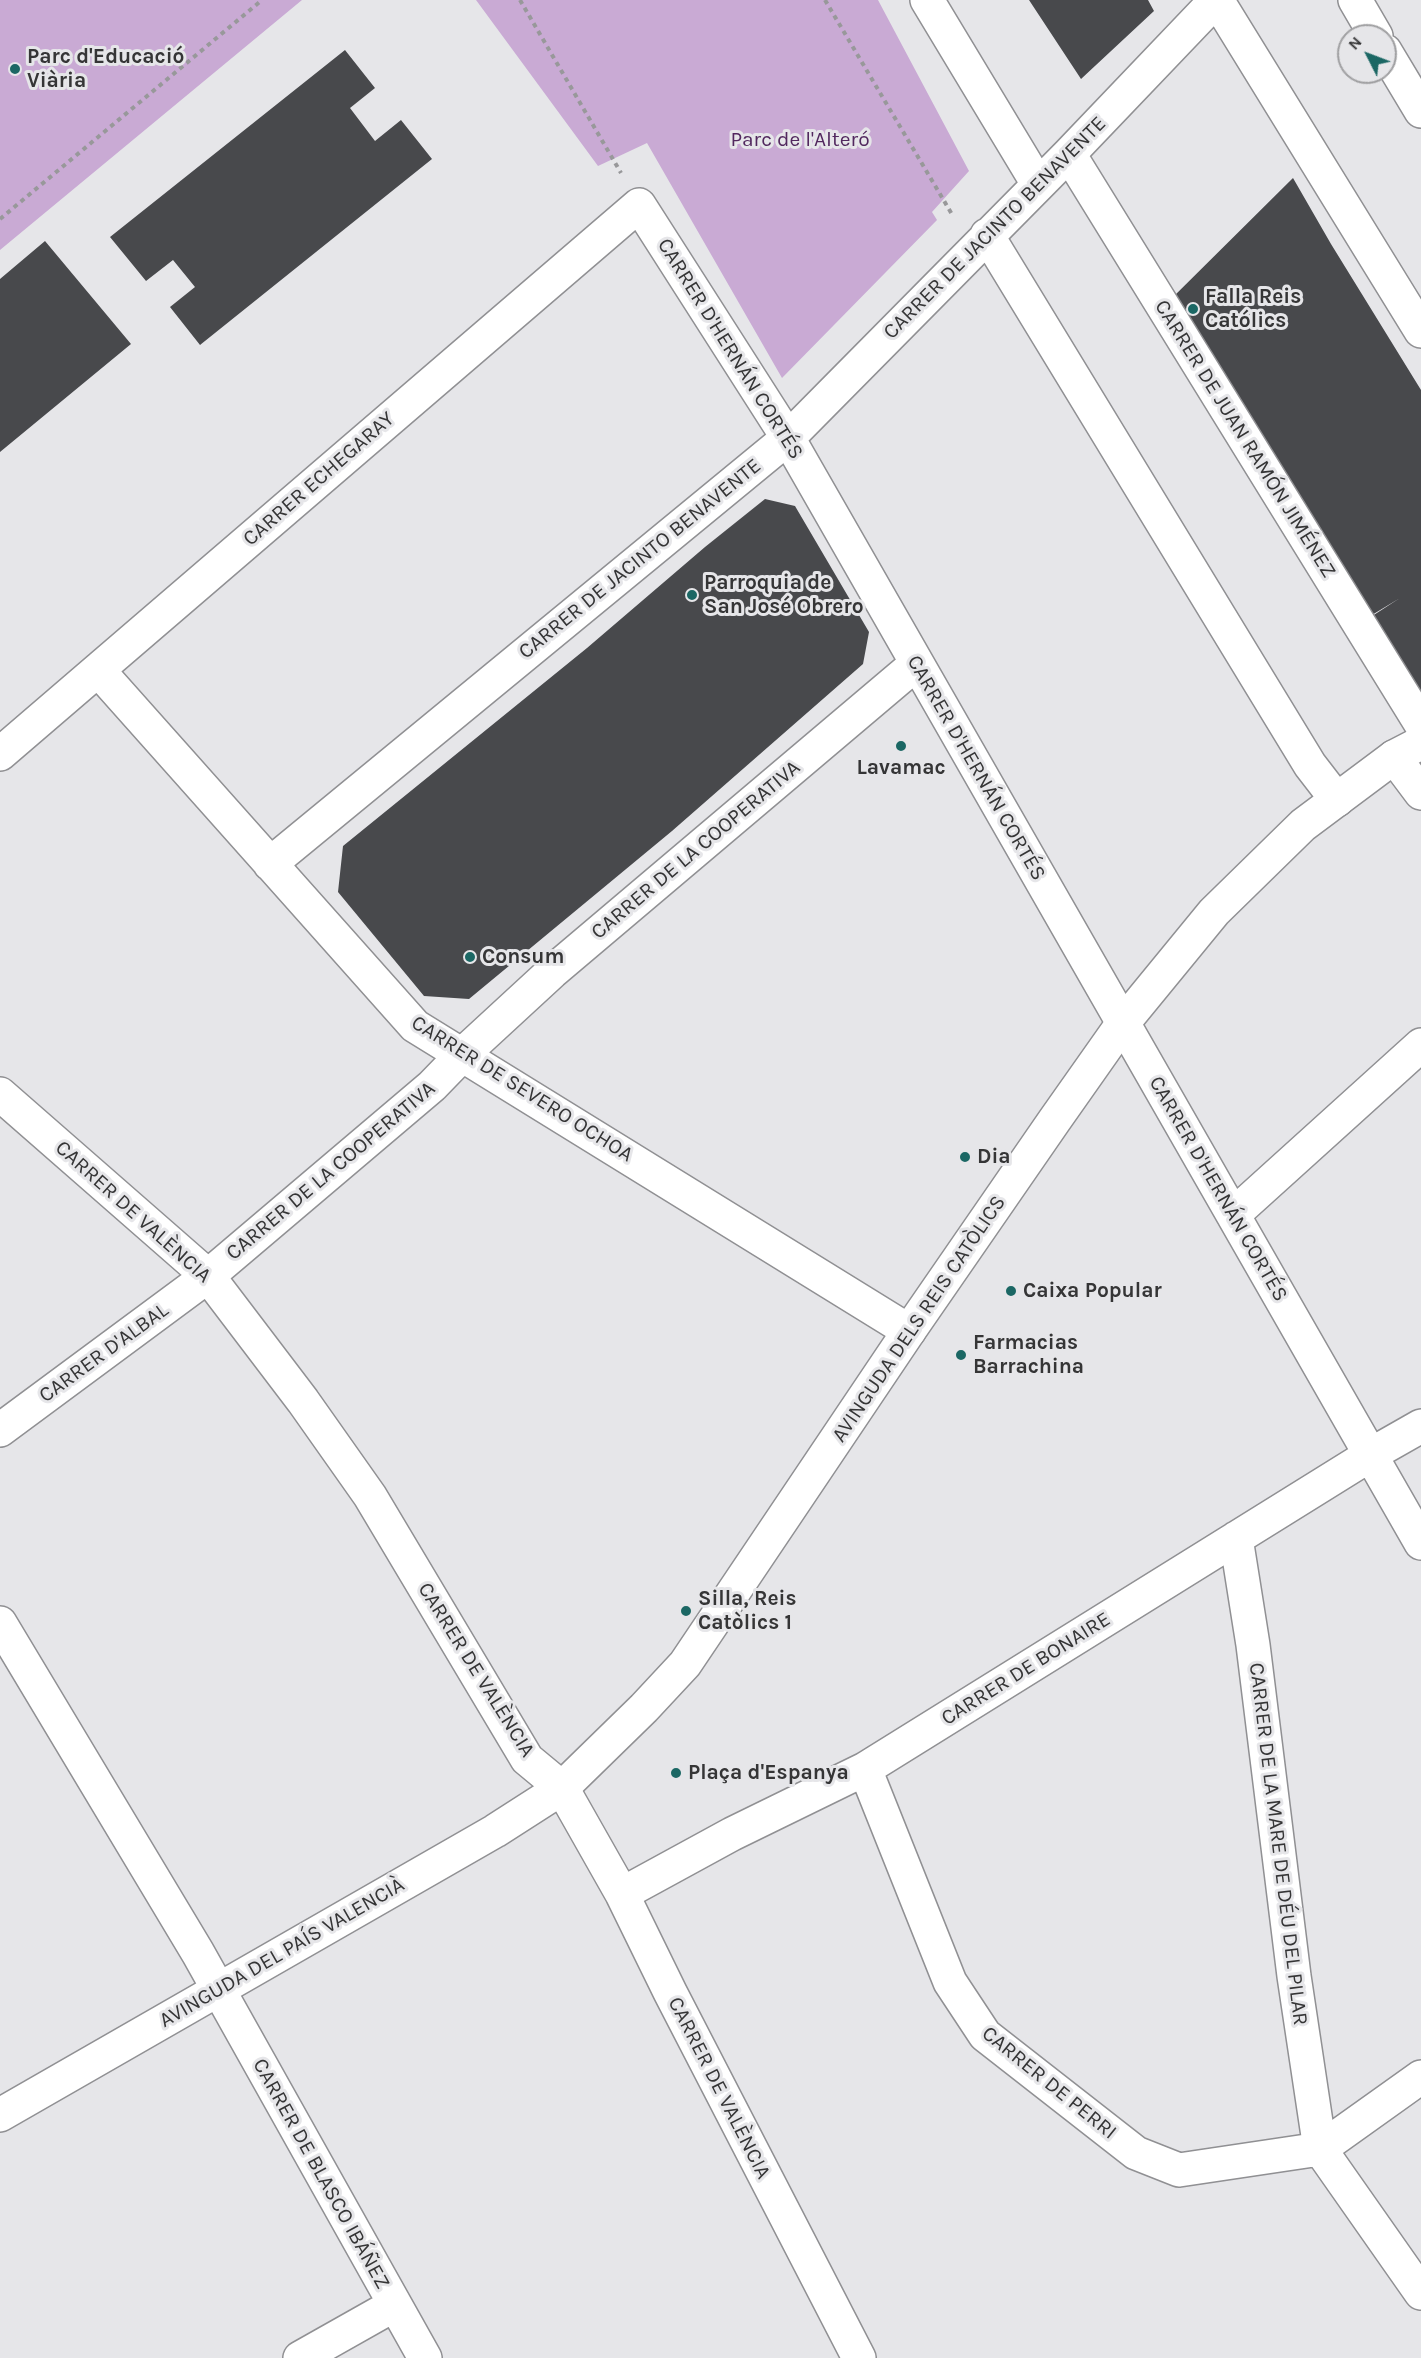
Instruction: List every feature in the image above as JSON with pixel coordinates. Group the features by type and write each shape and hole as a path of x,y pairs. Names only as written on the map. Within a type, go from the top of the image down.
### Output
{"street":[{"path":"927,0 1038,184"},
{"path":"1216,0 1421,331"},
{"name":"CARRER DE JACINTO BENAVENTE","path":"270,864 788,438 1069,154 1216,0"},
{"path":"1355,0 1369,24"},
{"path":"1397,71 1421,111"},
{"name":"CARRER DE JUAN RAMÓN JIMÉNEZ","path":"1069,154 1421,724"},
{"name":"CARRER D'HERNÁN CORTÉS","path":"639,205 788,438 1421,1543"},
{"name":"CARRER ECHEGARAY","path":"0,754 639,205"},
{"path":"987,235 1310,765 1336,800"},
{"name":"CARRER DE LA COOPERATIVA","path":"208,1276 432,1086 463,1054 552,972 916,664"},
{"name":"CARRER DE SEVERO OCHOA","path":"98,670 415,1026 909,1331"},
{"path":"1407,750 1421,793"},
{"name":"AVINGUDA DELS REIS CATÒLICS","path":"562,1788 644,1708 684,1664 909,1331 1124,1023 1214,912 1303,825 1407,750"},
{"path":"1233,1215 1421,1045"},
{"name":"CARRER DE VALÈNCIA","path":"0,1094 208,1276 303,1401 370,1496 527,1759 562,1788 622,1894 670,1992 859,2358"},
{"name":"CARRER D'ALBAL","path":"0,1430 208,1276"},
{"name":"CARRER DE BONAIRE","path":"622,1894 732,1834 865,1769 1370,1455 1421,1426"},
{"name":"CARRER DE LA MARE DE DÉU DEL PILAR","path":"1236,1538 1253,1645 1294,1976 1320,2149"},
{"name":"CARRER DE BLASCO IBÁÑEZ","path":"0,1623 198,1953 394,2305 426,2358"},
{"name":"CARRER DE PERRI","path":"865,1769 950,1982 985,2035 1136,2153 1179,2170 1320,2149"},
{"name":"AVINGUDA DEL PAÍS VALENCIÀ","path":"0,2115 495,1831 562,1788"},
{"path":"1421,2077 1320,2149 1421,2292"},
{"path":"300,2358 394,2305"}],"path":[{"path":"0,219 262,0"},
{"path":"520,0 639,205"},
{"path":"825,0 957,221"}],"green space":[{"path":"0,0 302,0 0,250"},
{"name":"Parc de l'Alteró","path":"476,0 878,0 969,171 932,212 937,220 782,378 647,143 598,166"}],"building":[{"path":"1029,0 1148,0 1154,11 1081,79"},
{"path":"345,50 375,88 350,108 375,141 401,120 432,159 200,345 170,307 195,287 173,260 146,281 110,237"},
{"path":"1293,178 1421,390 1421,701 1363,622 1400,598 1362,621 1166,304"},
{"path":"45,241 131,344 0,452 0,279"},
{"path":"765,499 795,506 869,632 863,664 672,831 469,999 424,996 338,892 343,846 587,648"}],"place":[{"name":"Parc d'Educació Viària","path":"15,69"},
{"name":"Falla Reis Católics","path":"1193,309"},
{"name":"Parroquia de San José Obrero","path":"692,595"},
{"name":"Lavamac","path":"901,746"},
{"name":"Consum","path":"470,957"},
{"name":"Dia","path":"965,1157"},
{"name":"Caixa Popular","path":"1011,1291"},
{"name":"Farmacias Barrachina","path":"961,1355"},
{"name":"Silla, Reis Catòlics 1","path":"686,1611"},
{"name":"Plaça d'Espanya","path":"676,1773"}]}
